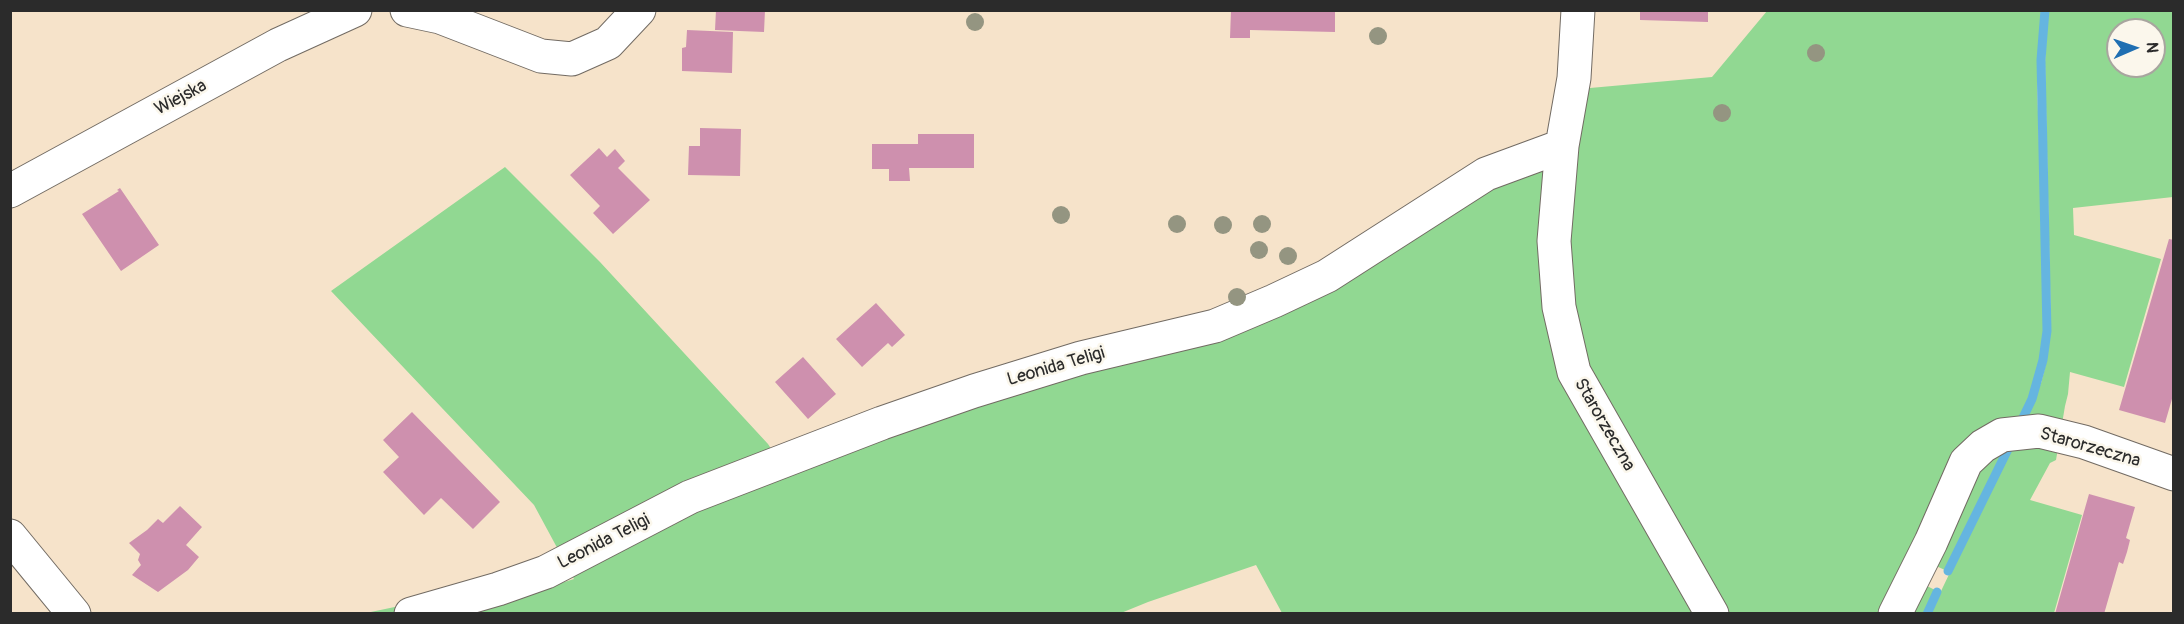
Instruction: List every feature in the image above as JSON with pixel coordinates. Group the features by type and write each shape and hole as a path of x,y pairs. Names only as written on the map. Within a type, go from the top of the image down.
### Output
{"street":[{"name":"Wiejska","path":"10,191 278,45 355,10"},
{"path":"407,10 440,17 541,56 572,59 608,43 639,10"},
{"path":"1562,146 1574,78 1578,10"},
{"name":"Leonida Teligi","path":"411,614 498,589 546,572 690,497 882,423 974,391 1081,358 1215,326 1327,276 1486,174 1562,146"},
{"name":"Starorzeczna","path":"1562,146 1554,241 1559,307 1574,372 1712,614"},
{"name":"Starorzeczna","path":"1895,614 1931,542 1966,462 1983,446 2002,435 2039,431 2084,442 2174,474"},
{"path":"10,536 74,614"}],"green space":[{"path":"1767,11 2041,11 2037,81 2045,331 2041,360 2027,402 1945,570 1936,566 1927,586 1935,590 1924,613 1282,613 1256,565 1121,613 366,613 409,604 497,603 574,579 534,505 331,291 505,167 600,262 768,444 788,475 947,406 1205,338 1534,156 1579,89 1712,77"},
{"path":"2048,11 2173,11 2173,197 2073,208 2074,235 2161,259 2124,387 2070,372 2056,460 2050,463 2030,500 2082,515 2054,613 1930,614 2041,383 2051,329 2045,62"}],"building":[{"path":"716,10 765,10 764,32 715,30"},
{"path":"1231,10 1335,10 1335,32 1250,30 1250,38 1230,38"},
{"path":"1640,10 1708,10 1708,22 1640,20"},
{"path":"687,30 733,32 732,73 682,71 682,48 686,47"},
{"path":"700,128 741,129 740,176 688,175 689,146 700,146"},
{"path":"918,134 974,134 974,168 909,168 910,181 889,181 889,169 872,169 872,144 918,144"},
{"path":"599,148 607,157 615,149 625,161 618,168 650,200 613,234 593,213 600,206 570,175"},
{"path":"120,188 159,245 121,271 82,214 119,191 117,190"},
{"path":"2169,239 2174,240 2174,392 2165,423 2119,410"},
{"path":"876,303 905,335 892,347 888,343 862,367 836,339"},
{"path":"803,357 836,394 808,419 775,382"},
{"path":"412,412 500,502 473,529 441,498 424,515 383,472 399,457 383,440"},
{"path":"2089,494 2135,507 2126,538 2130,540 2127,552 2123,564 2119,562 2104,614 2055,614"},
{"path":"180,506 202,527 186,545 199,557 188,570 158,592 132,575 141,565 138,560 140,554 129,543 158,519 163,523"}],"waterway":[{"path":"2019,426 2032,399 2043,360 2047,331 2041,60 2045,10"},
{"path":"1948,571 2012,441"},
{"path":"1927,614 1937,592"}]}
